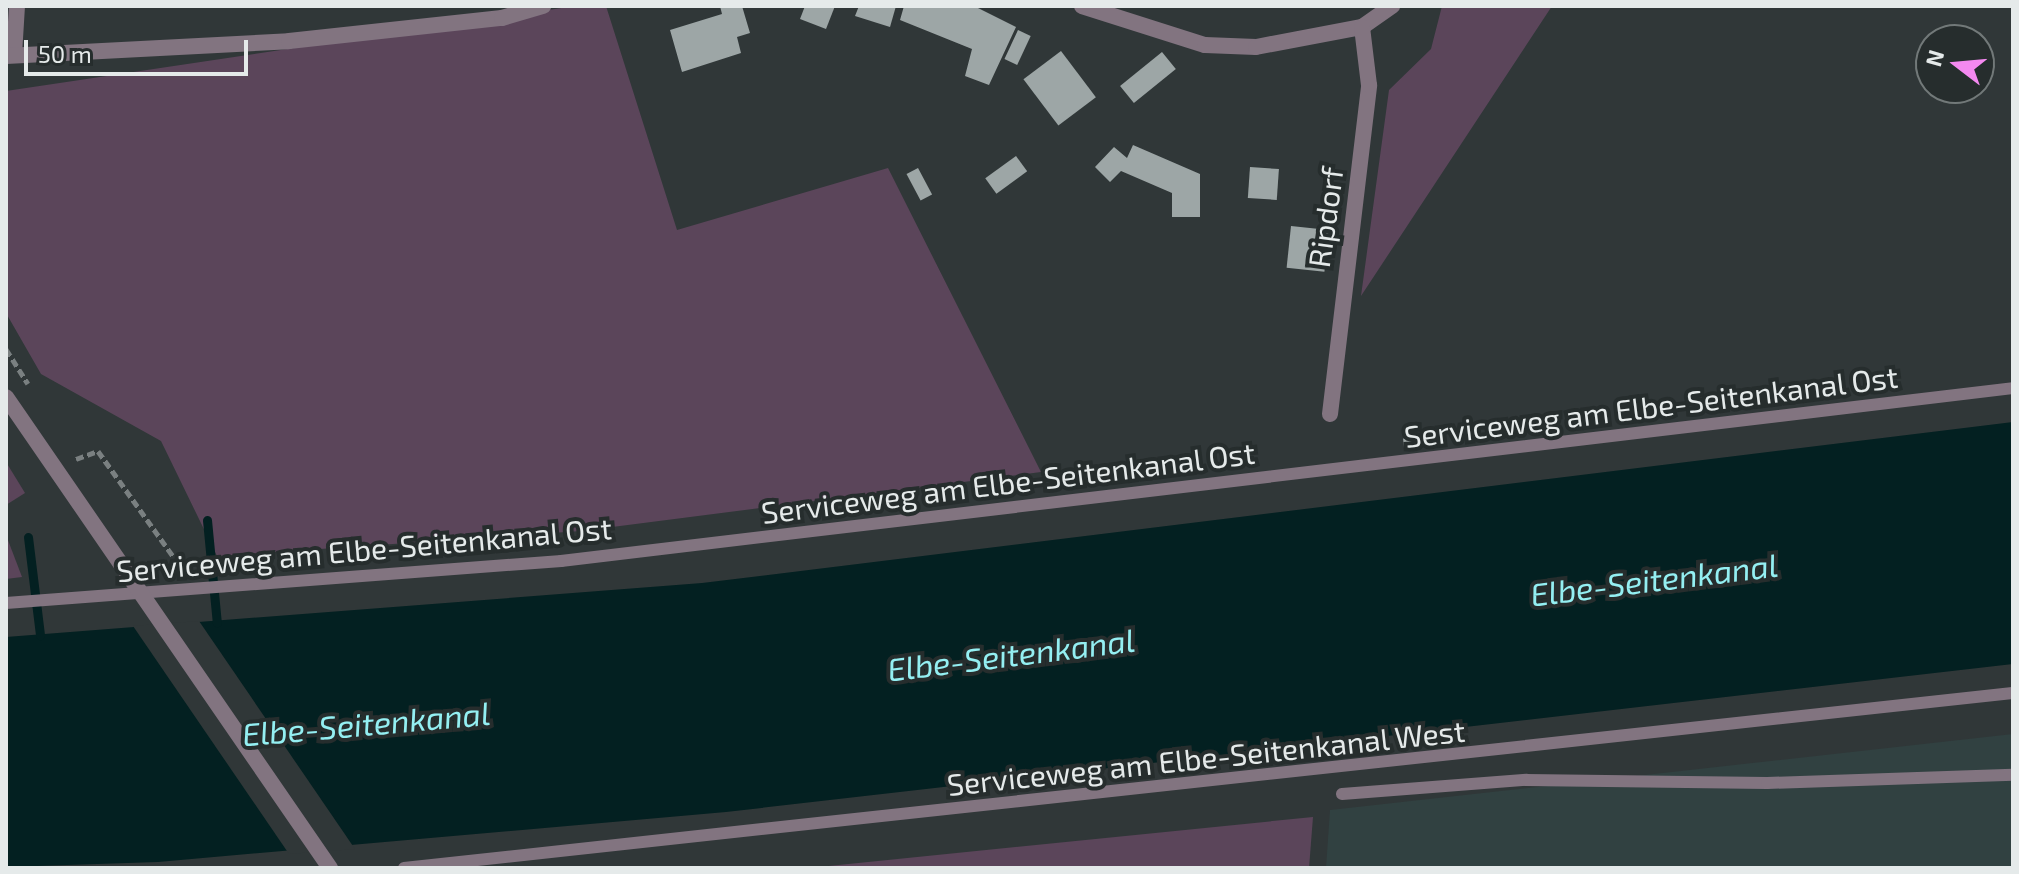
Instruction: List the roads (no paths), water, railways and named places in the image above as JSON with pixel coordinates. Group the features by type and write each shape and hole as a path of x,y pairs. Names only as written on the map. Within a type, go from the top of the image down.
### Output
{"street":[{"path":"17,6 10,55 289,41 502,18 543,6"},
{"path":"1082,6 1205,45 1308,42 1362,27 1392,6"},
{"name":"Ripdorf","path":"1330,414 1369,85 1362,27"},
{"path":"6,397 330,868"}],"lane":[{"name":"Serviceweg am Elbe-Seitenkanal Ost","path":"6,603 561,561 2013,388"},
{"name":"Serviceweg am Elbe-Seitenkanal West","path":"404,868 2013,693"},
{"path":"1342,794 1526,780 1767,783 2013,775"}],"water":[{"name":"Elbe-Seitenkanal","path":"2013,422 2013,664 726,812 158,862 6,867 6,637 702,583"}],"waterway":[{"path":"207,520 217,623"},
{"path":"28,537 40,635"}]}
